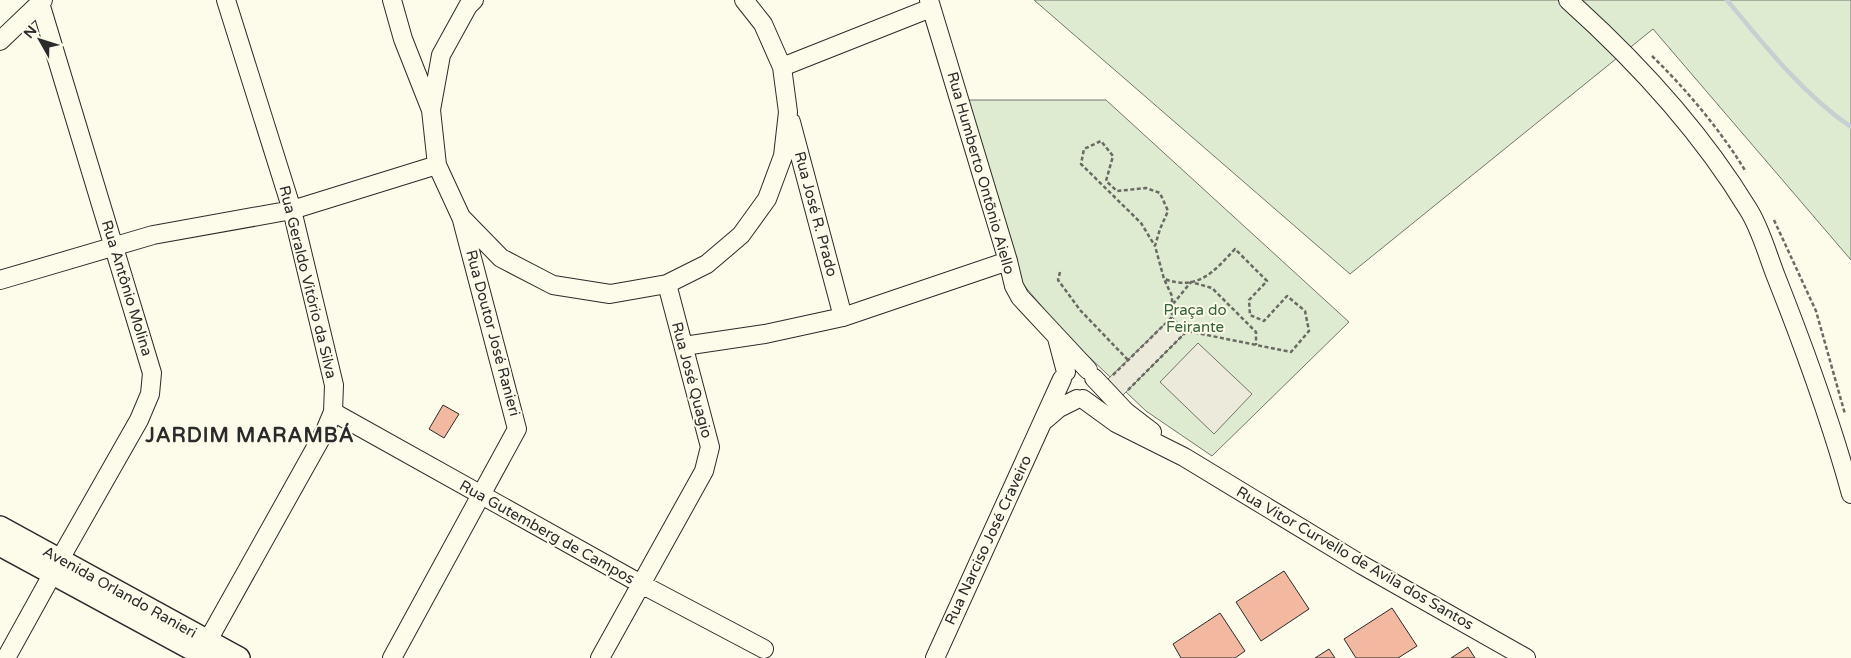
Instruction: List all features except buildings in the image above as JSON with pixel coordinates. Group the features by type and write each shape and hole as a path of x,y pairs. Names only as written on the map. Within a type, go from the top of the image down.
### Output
{"main road":[{"name":"Avenida Orlando Ranieri","path":"0,527 56,566 204,653 239,658"},
{"name":"Avenida Orlando Ranieri","path":"0,545 56,566"}],"street":[{"name":"Rua Geraldo Vitório da Silva","path":"204,653 325,431 332,412 334,385 292,210 226,0"},
{"path":"392,0 403,39 431,110 437,165 461,217 501,258 552,285 610,294 667,284 707,264 741,235 767,198 783,156 788,112 782,67 756,0"},
{"path":"431,110 441,55 468,6 474,0"},
{"path":"744,0 764,24"},
{"path":"1568,0 1611,39 1693,129 1749,210 1837,443 1851,494"},
{"path":"0,41 42,1"},
{"name":"Rua Antônio Molina","path":"6,658 139,420 150,394 152,373 42,1"},
{"path":"782,67 930,4"},
{"name":"Rua Humberto Ontõnio Aiello","path":"930,4 1014,286 1020,297 1098,375"},
{"name":"Rua José R. Prado","path":"788,112 843,317"},
{"path":"0,280 153,235 292,210 437,165"},
{"name":"Rua Doutor José Ranieri","path":"392,658 517,429 461,217"},
{"path":"684,346 765,334 843,317 1008,261"},
{"name":"Rua José Quagio","path":"600,658 704,471 710,447 667,284"},
{"path":"1056,333 1064,376 1063,388 1068,396 1080,399 1090,394 1098,375 1080,366 1073,367 1064,376"},
{"name":"Rua Vitor Curvello de Avila dos Santos","path":"1098,375 1126,412 1184,457"},
{"name":"Rua Narciso José Craveiro","path":"935,658 1064,376"},
{"name":"Rua Vitor Curvello de Avila dos Santos","path":"1080,399 1116,423 1184,457 1362,565 1526,658"},
{"name":"Rua Narciso José Craveiro","path":"1042,422 1060,408 1080,399"},
{"name":"Rua Gutemberg de Campos","path":"332,412 641,584 764,649"}],"path":[{"path":"1098,375 1128,360 1172,317 1172,296 1164,279 1155,246 1141,224 1081,164 1084,149 1101,141 1113,156 1106,181 1117,191 1146,188 1160,193 1168,211 1155,246"},
{"path":"1122,396 1187,331 1291,352 1309,331 1305,311 1287,296 1264,321 1250,315 1249,300 1268,281 1235,248 1214,271 1191,282 1179,284 1164,279"},
{"path":"1060,272 1058,280 1080,310 1128,360"},
{"path":"1172,305 1191,282"},
{"path":"1191,282 1212,288 1256,332 1256,345"}],"green space":[{"path":"1034,0 1851,0 1851,260 1653,29 1350,274"},
{"name":"Praça do Feirante","path":"960,100 1106,100 1349,322 1212,456 1146,411 1067,336 1022,283"}],"shaded area":[{"path":"1172,317 1187,331 1122,396 1106,381"},
{"path":"1198,343 1252,394 1214,434 1160,382"}],"waterway":[{"path":"1727,0 1800,84 1833,114 1851,127"}],"district":[{"name":"JARDIM MARAMBÁ","path":"250,436"}]}
